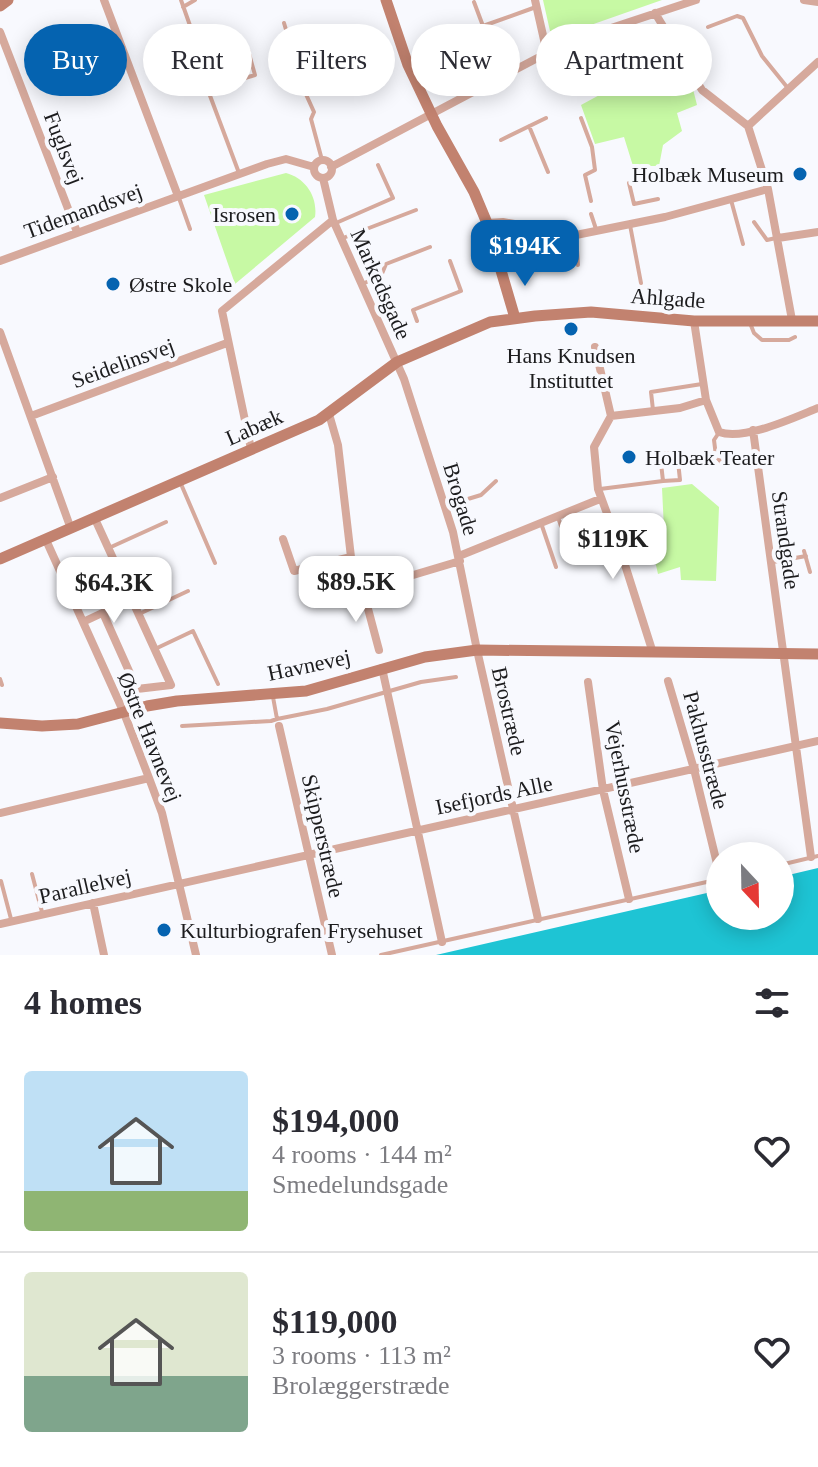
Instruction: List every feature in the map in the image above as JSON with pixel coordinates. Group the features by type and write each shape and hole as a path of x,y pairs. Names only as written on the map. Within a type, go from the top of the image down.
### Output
{"street":[{"path":"0,6 8,0"},
{"path":"104,0 178,196"},
{"path":"386,0 408,65 487,223 515,318"},
{"path":"623,24 696,0"},
{"path":"804,0 818,2"},
{"path":"536,3 541,24"},
{"path":"655,13 702,90 748,126 768,189 792,320"},
{"name":"Fuglsvej","path":"0,32 77,232"},
{"path":"331,167 536,59"},
{"path":"748,126 818,62"},
{"name":"Tidemandsvej","path":"0,261 239,173 286,159 314,167"},
{"path":"322,160 331,167 330,174 323,178 315,174 314,167 322,160"},
{"name":"Markedsgade","path":"323,178 334,222 397,362"},
{"path":"487,223 503,222 576,235 630,225 768,189"},
{"path":"251,449 222,311 334,222"},
{"path":"778,238 818,232"},
{"name":"Ahlgade","path":"515,318 591,312 694,321 818,321"},
{"name":"Labæk","path":"0,559 329,414 397,362 477,326 515,318"},
{"path":"694,321 702,384 719,432 728,435 753,430 818,408"},
{"path":"818,321 818,329"},
{"path":"0,332 71,529"},
{"name":"Seidelinsvej","path":"31,416 227,343"},
{"path":"595,347 611,416 594,447 598,489 653,653"},
{"name":"Brogade","path":"397,362 445,506 477,650"},
{"path":"611,416 680,408 706,400"},
{"path":"329,414 338,445 351,557 379,650"},
{"name":"Strandgade","path":"753,430 795,746 814,857"},
{"path":"0,498 53,477"},
{"path":"363,590 459,558 541,523 560,521 600,499"},
{"path":"95,519 171,685 137,689 103,613"},
{"path":"283,539 294,571 351,557"},
{"name":"Østre Havnevej","path":"46,540 124,713 162,813 196,955"},
{"path":"83,622 132,599"},
{"name":"Havnevej","path":"0,723 42,726 78,724 177,701 306,691 425,657 477,650 783,656 818,654"},
{"name":"Brostræde","path":"477,650 538,919"},
{"path":"382,668 442,942"},
{"name":"Pakhusstræde","path":"668,681 712,842"},
{"name":"Vejerhusstræde","path":"588,682 603,790 629,899"},
{"name":"Skipperstræde","path":"278,723 332,955"},
{"name":"Isefjords Alle","path":"177,883 191,883 309,857 818,741"},
{"path":"0,813 149,778"},
{"name":"Parallelvej","path":"0,924 177,883"},
{"path":"93,903 104,955"}],"lane":[{"path":"181,0 189,24"},
{"path":"183,7 195,0"},
{"path":"474,2 483,26 536,3"},
{"path":"712,25 737,16 743,18 762,56 789,89"},
{"path":"284,23 290,43 290,59 314,112 311,119 322,160"},
{"path":"210,96 239,173"},
{"path":"501,140 546,118"},
{"path":"581,118 592,147 595,170 585,175 591,201"},
{"path":"529,126 548,172"},
{"path":"334,222 393,198 378,165"},
{"path":"629,183 634,204 658,199"},
{"path":"178,196 190,229"},
{"path":"731,200 743,244"},
{"path":"341,239 416,210"},
{"path":"591,214 597,231"},
{"path":"754,222 767,240 778,238"},
{"path":"630,225 641,283"},
{"path":"576,235 578,265"},
{"path":"362,284 381,276 386,264 430,247"},
{"path":"417,321 413,310 461,291 450,261"},
{"path":"750,321 754,333 762,340 789,340 795,337"},
{"path":"653,411 651,392 702,384"},
{"path":"719,432 714,440 716,456 725,467"},
{"path":"598,489 680,480 677,452 660,454 663,481"},
{"path":"179,481 215,563"},
{"path":"445,506 481,495 496,481"},
{"path":"108,548 166,522"},
{"path":"541,523 556,567"},
{"path":"771,562 805,554 810,572"},
{"path":"139,614 188,591"},
{"path":"155,649 193,631 218,684"},
{"path":"182,726 278,723 421,682 456,677"},
{"path":"272,695 278,723"},
{"path":"794,862 814,857"},
{"path":"32,874 42,915"},
{"path":"381,955 706,880"},
{"path":"1,881 11,922"}],"green space":[{"path":"543,0 662,0 594,24 548,24"},
{"path":"598,96 695,96 697,105 677,113 682,131 663,145 659,166 633,166 624,137 595,144 581,105"},
{"path":"286,173 299,179 309,189 315,217 235,284 204,195"},
{"path":"692,484 719,507 716,581 681,580 680,567 658,574 650,539 664,529 662,488"}],"water":[{"path":"818,868 818,955 436,955 706,893 706,930 794,930 794,874"}],"place":[{"name":"Holbæk Museum","path":"800,174"},
{"name":"Isrosen","path":"292,214"},
{"name":"Østre Skole","path":"113,284"},
{"name":"Hans Knudsen Instituttet","path":"571,329"},
{"name":"Holbæk Teater","path":"629,457"},
{"name":"Kulturbiografen Frysehuset","path":"164,930"}]}
